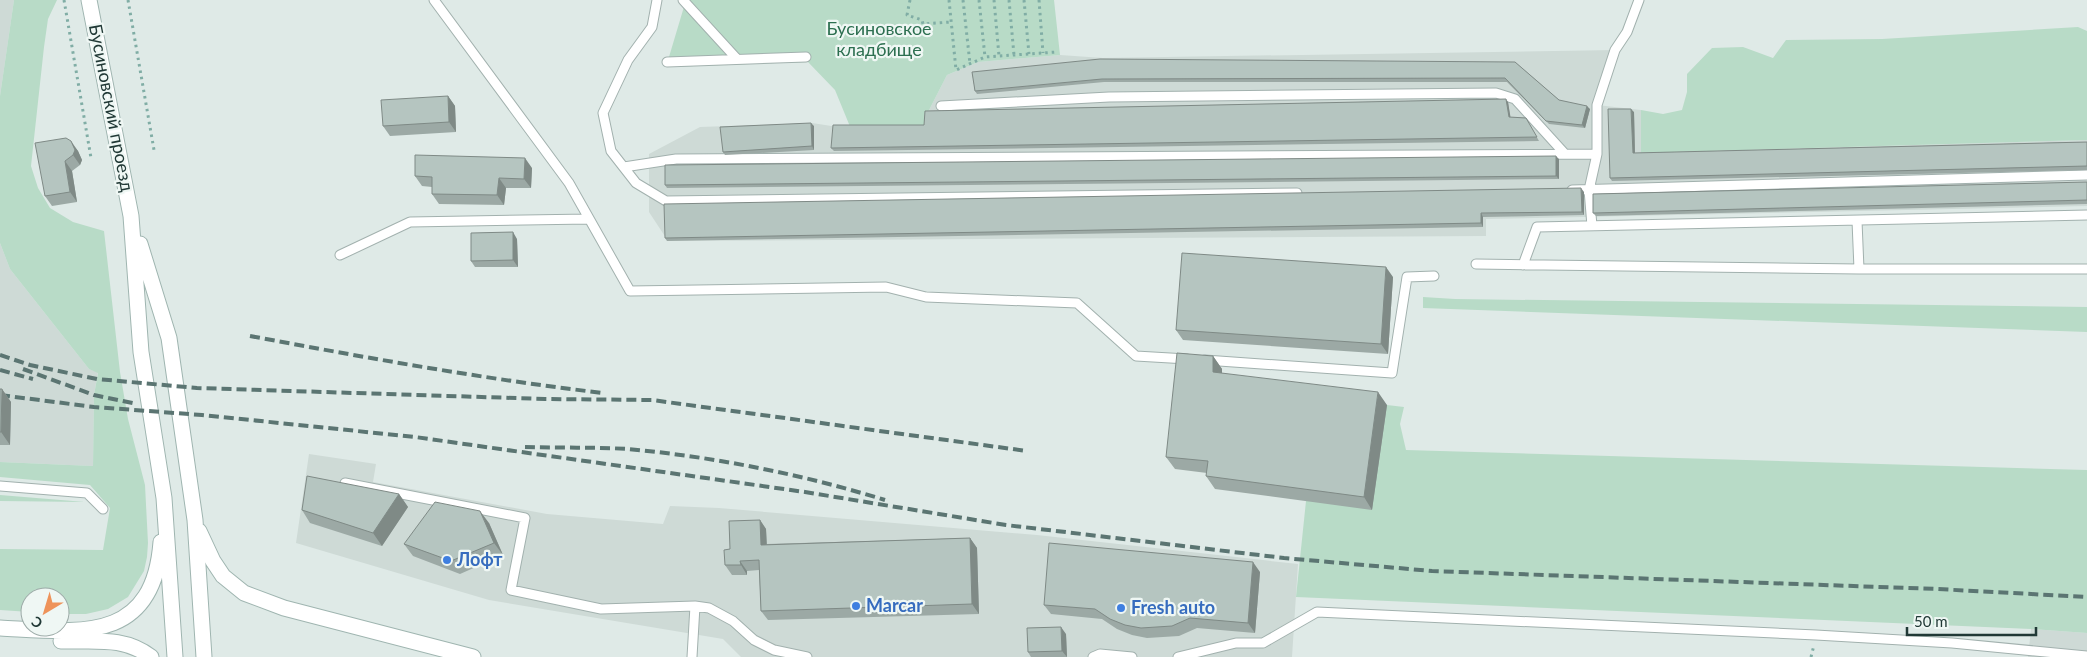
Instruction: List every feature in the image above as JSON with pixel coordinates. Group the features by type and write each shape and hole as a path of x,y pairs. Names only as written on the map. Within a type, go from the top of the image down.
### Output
{"main road":[{"name":"Бусиновский проезд","path":"89,0 132,216"},
{"path":"132,216 141,352 164,498 176,657"},
{"path":"132,216 168,338 195,520 204,657"},
{"path":"0,628 75,632 104,627 128,616 145,598 155,579 160,556 164,498"},
{"path":"195,520 213,561 223,576 244,593 284,608 472,657"},
{"path":"0,637 120,642 142,650 151,657"}],"lane":[{"path":"434,0 569,183 630,291 886,287 926,297 1076,303 1136,356 1392,374 1407,277 1434,276"},
{"path":"657,0 652,27 628,60 603,113 611,151 636,183 666,200 1311,193"},
{"path":"684,0 737,59"},
{"path":"1592,226 1589,190 1597,154 1597,105 1615,50 1627,32 1639,0"},
{"path":"668,62 806,57"},
{"path":"941,106 1109,97 1496,93 1515,99 1565,154"},
{"path":"624,167 676,159 1597,154"},
{"path":"1559,190 2087,175"},
{"path":"1523,265 1538,227 2087,215"},
{"path":"340,255 410,222 589,219"},
{"path":"1857,221 1859,269"},
{"path":"1476,264 1859,269 2087,269"},
{"path":"345,483 525,518 511,590 600,608 695,606 709,608 733,622 754,640 774,650 807,657"},
{"path":"0,486 87,493 103,509"},
{"path":"692,657 695,606"},
{"path":"1178,657 1236,643 1263,643 1317,612 1816,635 1952,643 2087,656"},
{"path":"1093,657 1100,654 1132,657"}],"path":[{"path":"64,0 91,158"},
{"path":"128,0 154,150"},
{"path":"910,0 907,15 922,20 923,24 951,22"},
{"path":"949,0 956,70 985,57 1058,52"},
{"path":"964,0 970,64"},
{"path":"979,0 985,57"},
{"path":"994,0 999,56"},
{"path":"1009,0 1014,55"},
{"path":"1024,0 1029,54"},
{"path":"1038,0 1044,53"}],"shaded area":[{"path":"0,0 14,0 0,96"},
{"path":"1615,50 1597,105 1641,110 1641,153 2087,140 2087,206 1486,219 1486,236 668,241 649,212 649,154 700,127 812,123 851,129 927,114 947,75 978,62 1060,55 1103,58"},
{"path":"0,243 10,269 89,369 98,372 94,395 93,466 0,462"},
{"path":"309,454 376,464 373,482 547,514 663,524 670,506 719,508 1037,535 1298,564 1292,657 741,657 723,639 489,600 296,543"},
{"path":"2031,629 2087,633 2087,657 2028,657"}],"green space":[{"path":"14,0 57,0 48,19 31,166 38,188 50,208 73,222 104,231 120,372 128,419 145,485 148,543 144,571 128,597 108,609 86,614 70,614 70,587 20,587 20,611 0,610 0,549 103,550 110,508 90,485 0,477 0,462 93,466 94,395 98,373 89,369 10,269 0,243 0,96"},
{"name":"Бусиновское кладбище","path":"686,0 1054,0 1060,55 978,62 947,75 927,114 926,129 851,129 835,90 808,62 666,67"},
{"path":"2078,27 2087,31 2087,140 1641,153 1641,110 1663,114 1682,110 1687,92 1687,74 1712,48 1743,47 1773,58 1786,40 1882,39"},
{"path":"1423,297 1455,299 2087,307 2087,332 1423,308"},
{"path":"1387,405 1404,407 1400,424 1406,450 2087,470 2087,633 1296,597 1306,501"},
{"path":"0,495 85,502 0,501"}],"building":[{"path":"1100,59 1515,62 1559,100 1587,106 1582,125 1546,121 1505,78 1102,79 975,91 972,72"},
{"path":"448,96 449,122 383,126 381,100"},
{"path":"1506,99 1509,117 1526,118 1537,137 831,148 833,125 924,125 925,111"},
{"path":"1608,109 1631,109 1633,153 2087,142 2087,166 1610,178"},
{"path":"811,123 812,146 723,152 720,127"},
{"path":"66,138 71,141 75,150 73,155 65,161 70,192 45,196 35,143"},
{"path":"415,155 525,158 524,179 499,178 497,195 432,194 432,177 415,176"},
{"path":"1556,156 1556,176 665,185 665,165"},
{"path":"2087,182 2087,200 1593,213 1593,194"},
{"path":"1581,188 1582,212 1481,213 1481,223 665,238 664,204"},
{"path":"513,232 513,260 471,261 471,233"},
{"path":"1182,253 1386,267 1381,344 1176,330"},
{"path":"1177,353 1213,356 1213,372 1378,392 1364,497 1206,476 1208,461 1166,457"},
{"path":"0,389 2,389 1,432 0,432"},
{"path":"307,476 399,494 373,533 302,510"},
{"path":"435,502 480,511 494,543 451,561 404,544"},
{"path":"760,520 761,545 970,538 972,604 761,611 759,560 740,561 741,565 725,565 724,550 730,549 729,521"},
{"path":"1049,543 1253,562 1248,623 1190,618 1172,626 1141,628 1125,625 1110,619 1095,609 1044,605"},
{"path":"1061,627 1062,651 1028,652 1027,628"}],"railway":[{"path":"250,336 470,375 603,393"},
{"path":"0,355 30,365 97,379 197,388 545,399 652,400 1027,451"},
{"path":"23,369 94,395 137,404"},
{"path":"0,370 33,379"},
{"path":"0,395 94,407 202,415 415,437 805,492 1006,525 1284,558 1432,571 1937,589 2087,597"},
{"path":"525,447 602,448 661,452 758,468 822,482 885,500"}],"place":[{"name":"Лофт","path":"447,560"},
{"name":"Marcar","path":"856,606"},
{"name":"Fresh auto","path":"1121,608"}]}
